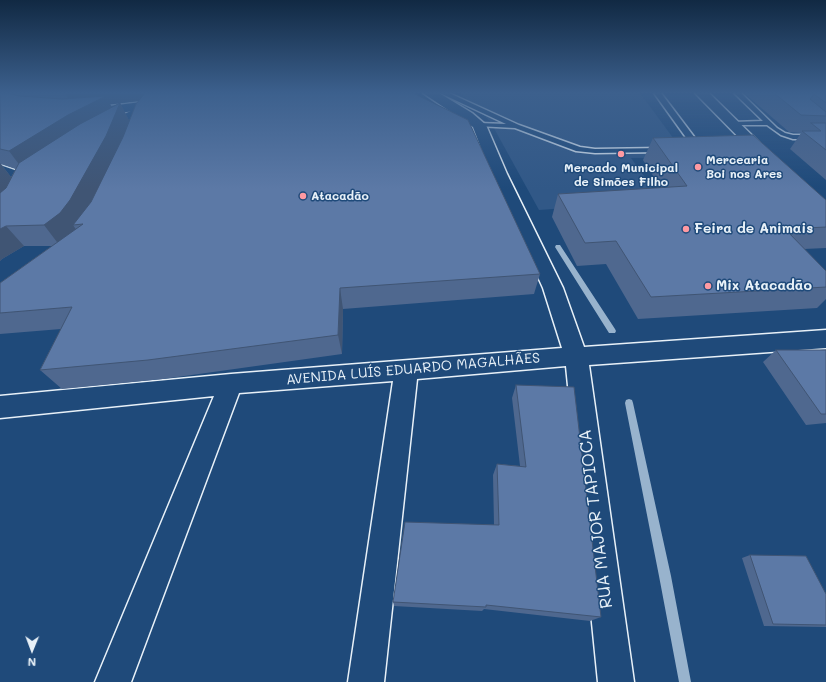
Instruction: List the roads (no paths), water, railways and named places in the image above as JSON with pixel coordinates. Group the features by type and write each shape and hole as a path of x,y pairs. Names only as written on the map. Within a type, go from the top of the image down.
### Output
{"street":[{"path":"86,139 110,125"},
{"path":"134,129 137,125"},
{"path":"733,125 751,149 774,164"},
{"name":"RUA MAJOR TAPIOCA","path":"479,126 499,174 553,288 576,356 616,682"},
{"path":"0,170 28,180"},
{"name":"AVENIDA LUÍS EDUARDO MAGALHÃES","path":"0,407 231,384 576,356 826,339"},
{"path":"366,682 406,370"},
{"path":"113,682 231,384"}],"lane":[{"path":"683,125 704,150 688,150"},
{"path":"771,125 783,134 793,137 816,137 821,133"},
{"path":"479,126 517,126 579,149 609,151 668,150"}],"waterway":[{"path":"558,247 612,331"},
{"path":"629,403 665,576 685,682"}],"place":[{"name":"Mercado Municipal de Simões Filho","path":"621,154"},
{"name":"Mercearia Boi nos Ares","path":"698,167"},
{"name":"Atacadão","path":"303,196"},
{"name":"Feira de Animais","path":"686,229"},
{"name":"Mix Atacadão","path":"708,286"}]}
